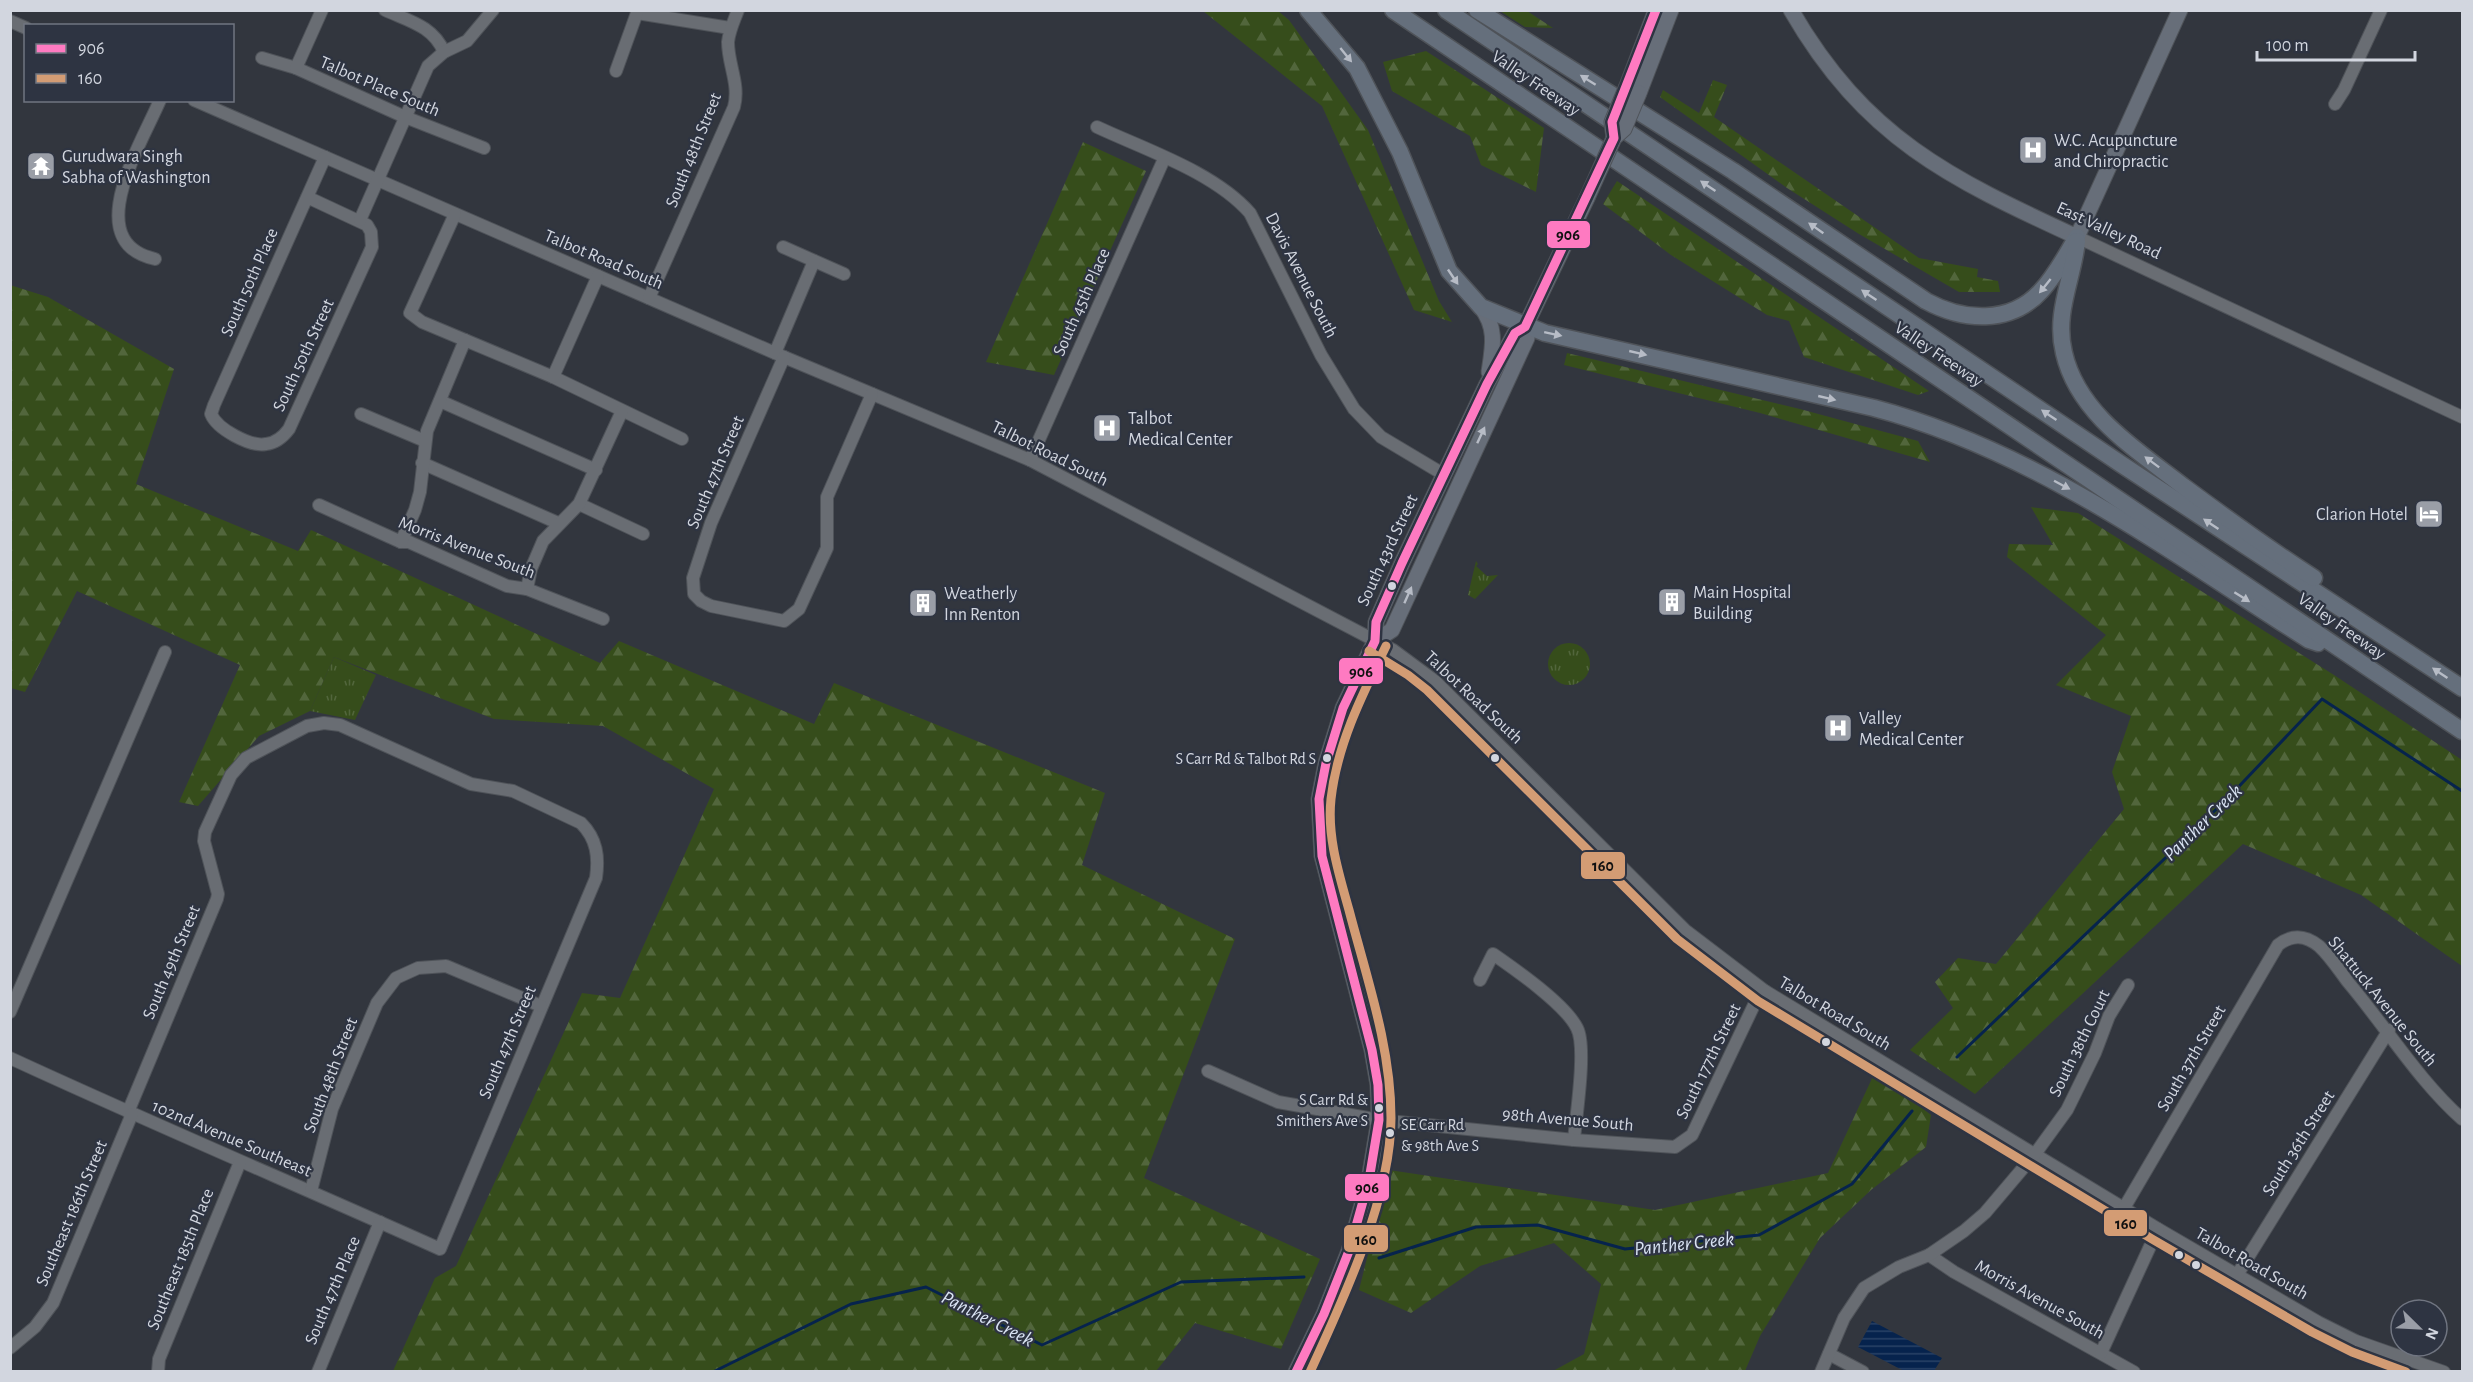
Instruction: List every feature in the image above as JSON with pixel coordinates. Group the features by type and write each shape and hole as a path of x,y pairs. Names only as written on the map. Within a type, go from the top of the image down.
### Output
{"highway":[{"path":"1308,10 1357,68 1400,152 1449,271 1462,289 1480,307 1526,327 1874,408 1925,422 1960,435 2069,488 2309,640 2340,649"},
{"name":"Valley Freeway","path":"1393,10 2463,731"},
{"path":"1409,10 2463,719"},
{"name":"Valley Freeway","path":"1446,10 2131,471 2463,688"},
{"path":"1477,10 1733,171 1926,302 1954,315 1997,315 2030,300 2041,292 2077,237"},
{"path":"2077,237 2075,264 2068,281 2061,316 2062,339 2067,364 2076,386 2096,412 2116,434 2235,525 2385,625 2418,658"}],"main road":[{"name":"South 43rd Street","path":"1375,641 1392,630 1527,338 1526,327 1614,138 1624,129 1656,10"},
{"name":"South 43rd Street","path":"1633,90 1671,10"},
{"name":"East Valley Road","path":"1791,10 1814,51 1835,78 1870,115 1904,143 1983,193 2077,237"},
{"path":"2077,237 2180,10"},
{"path":"1480,307 1491,320 1494,339 1486,384"},
{"name":"South 43rd Street","path":"1375,641 1376,620 1486,384 1515,333 1526,327"},
{"path":"1296,1371 1327,1307 1349,1251 1369,1180 1379,1120 1378,1084 1372,1050 1322,856 1319,799 1335,730 1375,641"}],"street":[{"path":"296,68 322,10"},
{"path":"385,10 428,28 439,40 444,52"},
{"path":"307,197 360,220 428,66 444,52 467,41 480,29 493,10"},
{"name":"South 48th Street","path":"650,298 734,107 736,88 728,43 730,28 738,10"},
{"path":"2335,104 2344,90 2381,10"},
{"path":"616,71 637,12 730,28"},
{"path":"10,21 24,27"},
{"name":"Talbot Place South","path":"262,58 296,68 405,117 484,148"},
{"path":"155,259 129,247 119,227 117,214 122,187 159,102"},
{"name":"Talbot Road South","path":"199,102 780,355 1030,460 1375,641 1415,665 1435,681 1685,930 1765,991 2237,1275 2356,1341 2444,1371"},
{"name":"Davis Avenue South","path":"1097,128 1216,184 1241,202 1250,213 1321,355 1354,409 1381,437 1443,474"},
{"name":"South 50th Place","path":"214,423 211,414 214,405 325,157"},
{"name":"South 45th Place","path":"1030,460 1164,159"},
{"path":"455,214 410,313 422,322 553,377 682,439"},
{"name":"South 50th Street","path":"214,423 221,429 258,444 276,441 289,429 372,247 371,232 360,220"},
{"name":"East Valley Road","path":"2077,237 2463,417"},
{"path":"783,247 844,274"},
{"name":"South 47th Street","path":"814,261 780,355 711,523 693,578 694,594 701,602 784,621 799,609 827,548 827,497 872,394"},
{"path":"553,377 598,276"},
{"path":"400,542 415,510 425,441 465,340"},
{"path":"440,401 596,470"},
{"path":"526,590 531,569 543,541 558,523 579,504 622,411"},
{"path":"361,414 425,441"},
{"path":"422,463 558,523"},
{"path":"579,504 643,534"},
{"name":"Morris Avenue South","path":"319,505 400,542 410,542 507,586 526,590 603,619"},
{"path":"10,1011 165,652"},
{"name":"South 49th Street","path":"130,1113 217,900 218,894 204,841 205,832 231,775 246,758 307,726 340,725 471,784 513,791 581,823 589,831 596,847"},
{"name":"South 47th Street","path":"440,1249 596,878 598,854 596,847"},
{"name":"Shattuck Avenue South","path":"2298,936 2319,946 2389,1030 2423,1079 2463,1119"},
{"name":"South 37th Street","path":"2124,1208 2278,945 2288,937 2298,936"},
{"path":"1480,980 1493,954 1518,972 1568,1015 1578,1029 1581,1045 1574,1140"},
{"name":"South 48th Street","path":"311,1191 332,1109 377,1003 396,978 418,968 446,966 541,1006"},
{"name":"South 38th Court","path":"1821,1371 1844,1318 1864,1288 1899,1267 1929,1255 1984,1213 2035,1154 2067,1110 2095,1053 2109,1016 2128,985"},
{"name":"South 177th Street","path":"1681,1144 1692,1135 1754,1005 1765,991"},
{"name":"South 36th Street","path":"2237,1275 2389,1030"},
{"name":"102nd Avenue Southeast","path":"10,1058 440,1249"},
{"name":"98th Avenue South","path":"1208,1071 1278,1102 1379,1120 1574,1140 1675,1147 1681,1144"},
{"name":"Southeast 186th Street","path":"10,1348 34,1327 52,1303 130,1113"},
{"name":"Southeast 185th Place","path":"158,1371 159,1359 240,1162"},
{"name":"South 47th Place","path":"318,1371 380,1222"},
{"path":"2101,1353 2158,1229"},
{"name":"Morris Avenue South","path":"1929,1255 1954,1272 2134,1371"},
{"path":"1829,1354 1863,1371"}],"green space":[{"path":"1203,11 1278,11 1289,20 1368,130 1439,301 1452,322 1414,310 1322,106"},
{"path":"1500,11 1527,11 1553,28 1525,27"},
{"path":"1426,51 1544,128 1536,192 1481,165 1470,136 1392,91 1383,62"},
{"path":"1713,80 1727,85 1714,117 1919,258 1978,269 1977,277 1998,281 2000,292 1959,292 1859,234 1787,188 1660,97 1663,90 1699,113"},
{"path":"1083,142 1146,171 1054,375 986,362"},
{"path":"1617,181 1929,391 1918,395 1804,357 1789,321 1767,315 1671,255 1603,204"},
{"path":"10,285 48,297 174,369 136,484 298,551 311,530 600,663 619,641 814,724 834,683 1105,793 1082,865 1235,939 1144,1178 1320,1259 1281,1349 1195,1323 1156,1371 393,1371 435,1278 456,1266 582,993 620,998 714,789 603,726 494,719 334,657 310,711 259,736 198,806 179,802 240,665 77,591 25,692 11,688"},
{"path":"1567,353 1800,409 1918,441 1930,462 1760,413 1564,365"},
{"path":"2031,507 2078,513 2334,675 2462,760 2462,966 2361,895 2243,844 1975,1094 1910,1050 1953,1008 1935,982 1958,958 1996,964 2124,809 2112,772 2131,716 2056,685 2106,635 2007,557 2009,544 2053,545"},
{"path":"1476,561 1478,564 1476,566 1487,576 1498,575 1475,599 1468,595"},
{"path":"1569,643 1584,649 1590,664 1584,679 1569,685 1554,679 1548,664 1554,649"},
{"path":"334,657 376,675 355,720 310,711"},
{"path":"1875,1072 1931,1115 1926,1147 1871,1190 1820,1238 1760,1336 1745,1371 1553,1371 1584,1354 1601,1284 1554,1243 1480,1266 1411,1313 1359,1290 1389,1170 1655,1210 1828,1173"}],"water":[{"path":"1872,1321 1942,1358 1934,1371 1904,1371 1858,1347"}],"waterway":[{"name":"Panther Creek","path":"1957,1057 2226,800 2322,699 2462,791"},
{"name":"Panther Creek","path":"1379,1258 1476,1227 1538,1225 1625,1249 1759,1235 1852,1184 1912,1111"},
{"name":"Panther Creek","path":"713,1372 851,1304 926,1287 1042,1345 1181,1282 1304,1277"}],"transit line":[{"name":"906","path":"1296,1372 1324,1314 1349,1251 1369,1180 1379,1120 1378,1085 1372,1050 1322,856 1319,799 1326,763 1343,708 1375,641 1376,622 1402,563 1487,384 1515,333 1525,327 1614,138 1612,122 1656,10"},
{"name":"160","path":"1310,1372 1363,1248 1383,1181 1389,1149 1391,1118 1387,1065 1370,987 1338,869 1332,841 1330,813 1334,779 1345,740 1386,646"},
{"name":"160","path":"1369,651 1408,675 1427,690 1677,939 1758,1001 2152,1239 2312,1332 2352,1352 2406,1372"}],"place":[{"name":"W.C. Acupuncture and Chiropractic","path":"2033,150"},
{"name":"Gurudwara Singh Sabha of Washington","path":"41,166"},
{"name":"Talbot Medical Center","path":"1107,428"},
{"name":"Clarion Hotel","path":"2429,514"},
{"name":"Main Hospital Building","path":"1672,602"},
{"name":"Weatherly Inn Renton","path":"923,603"},
{"name":"Valley Medical Center","path":"1838,728"},
{"name":"S Carr Rd & Talbot Rd S","path":"1327,758"},
{"name":"S Carr Rd & Smithers Ave S","path":"1379,1108"},
{"name":"SE Carr Rd & 98th Ave S","path":"1390,1133"}]}
